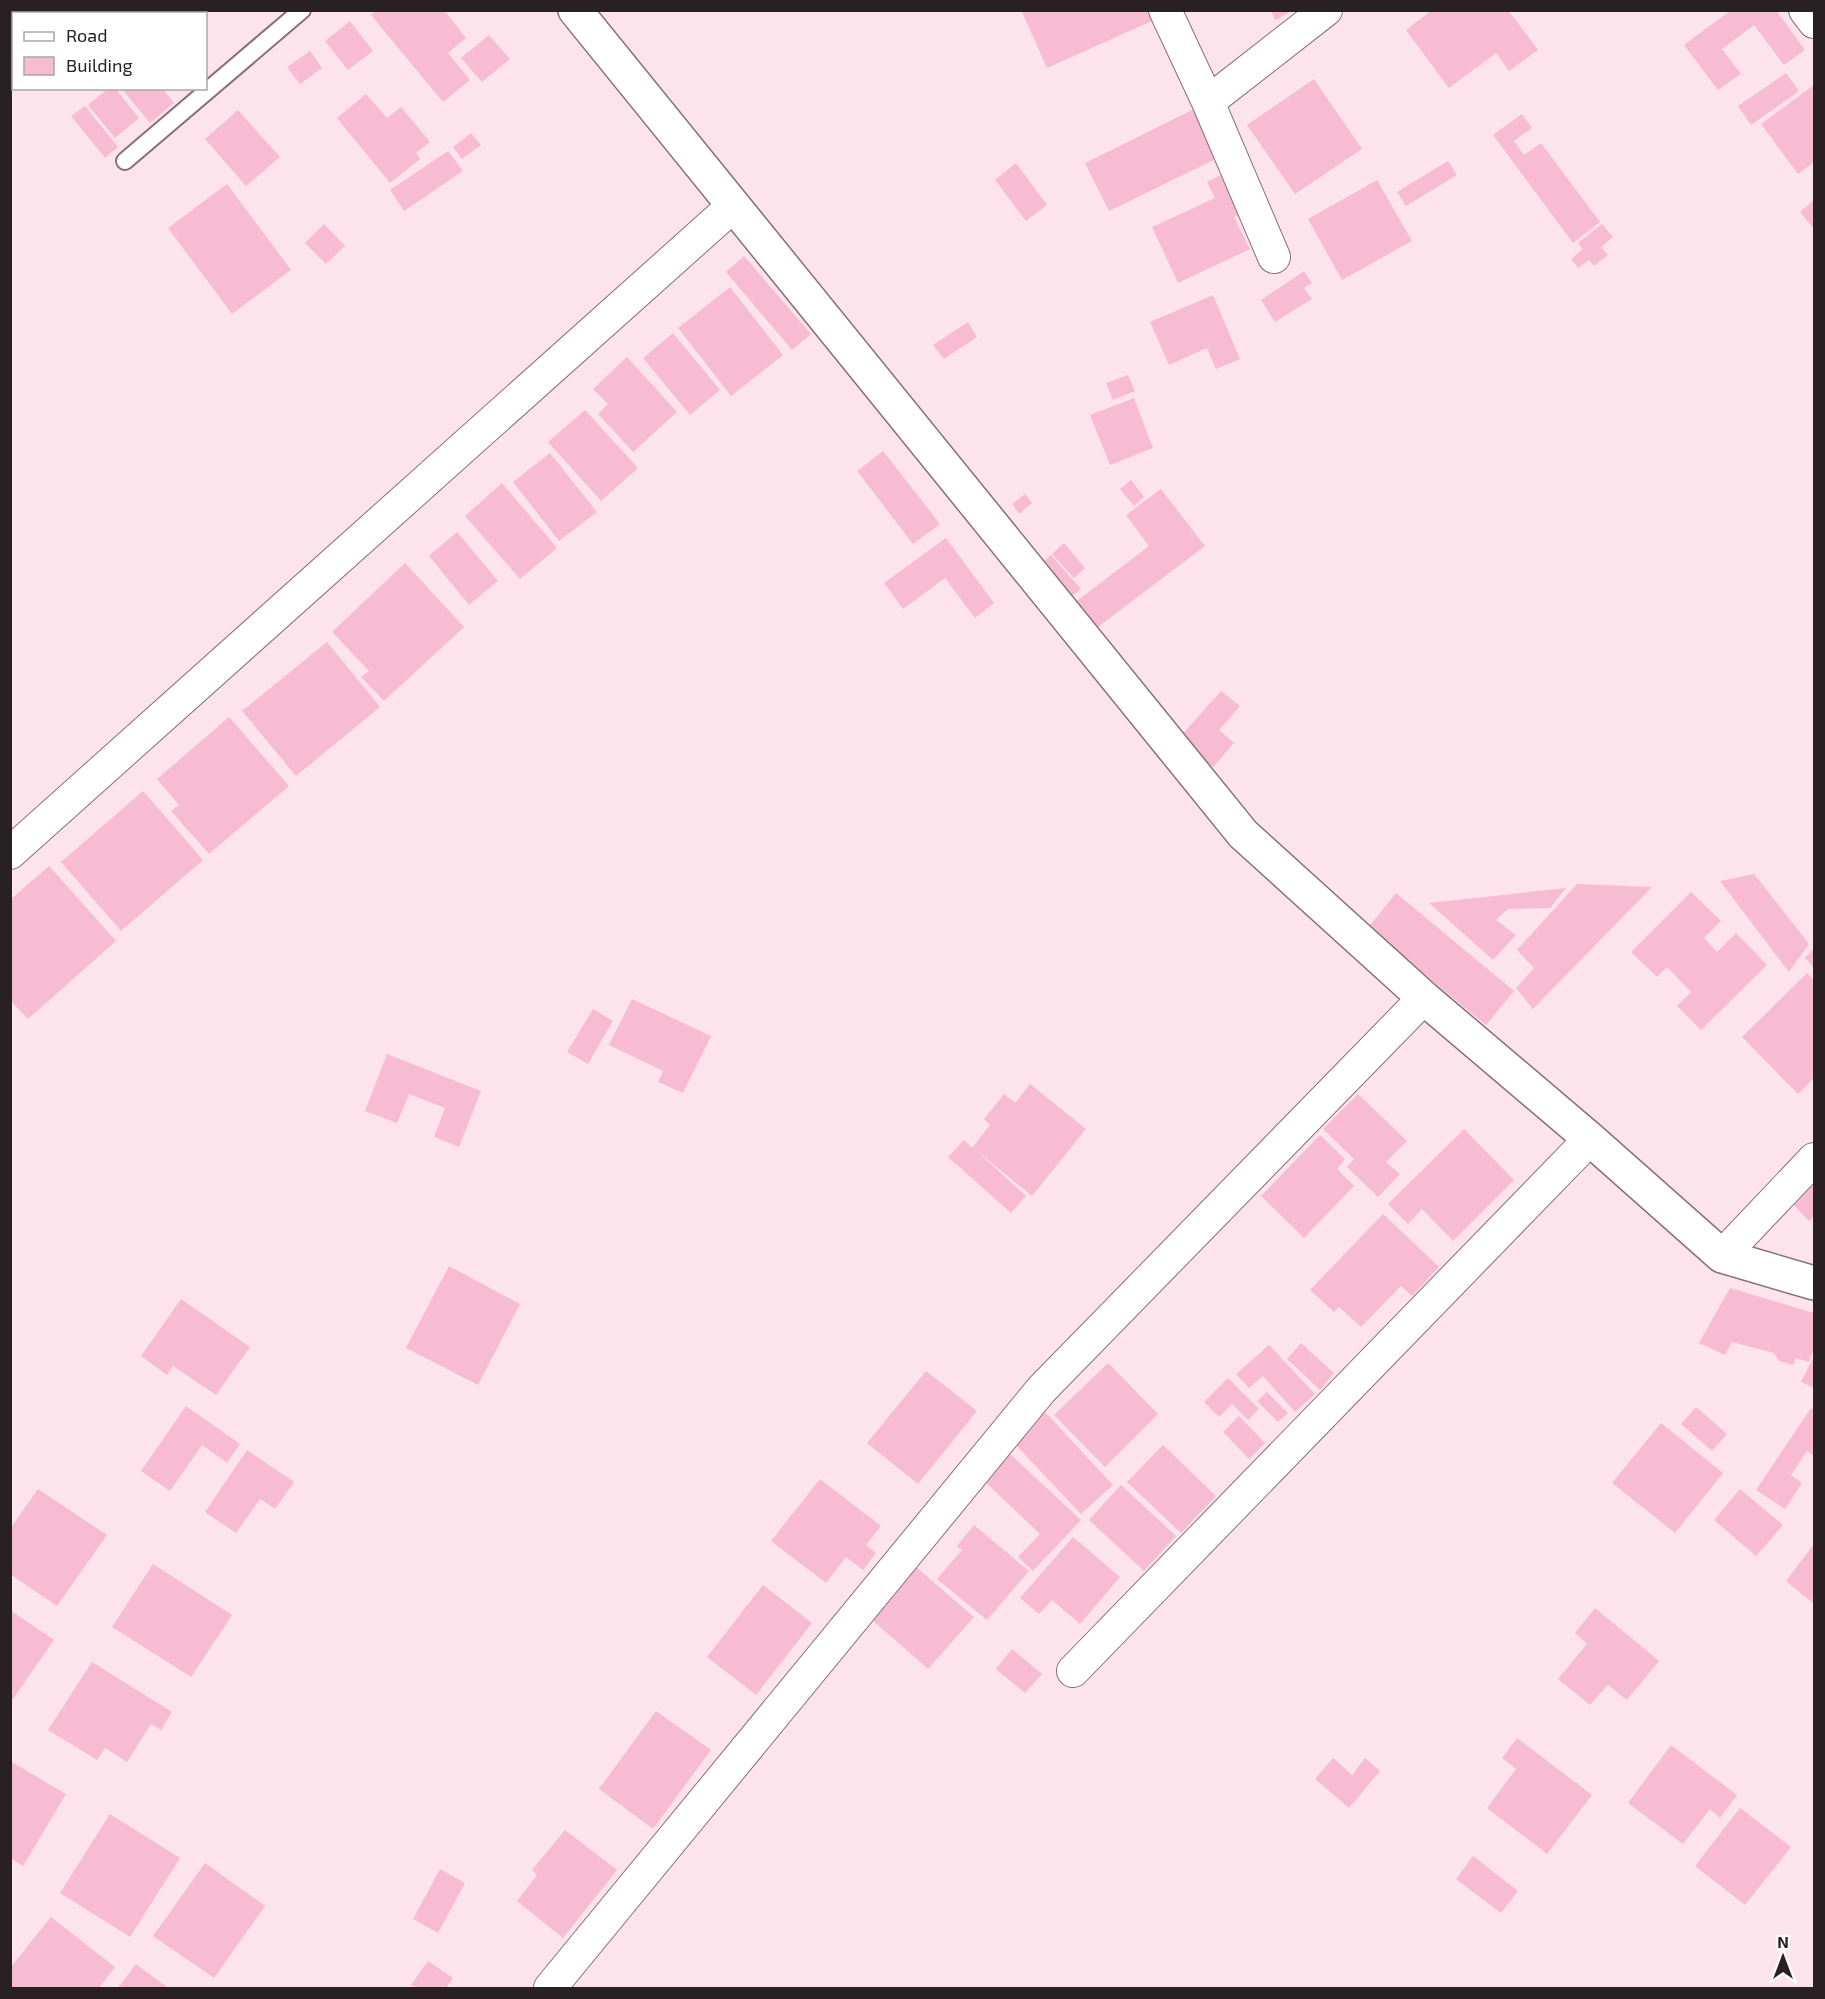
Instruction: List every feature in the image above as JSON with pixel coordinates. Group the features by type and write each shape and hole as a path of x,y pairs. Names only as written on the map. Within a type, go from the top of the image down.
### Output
{"street":[{"path":"575,10 1243,834 1424,998 1590,1139 1722,1256 1815,1283"},
{"path":"1165,10 1208,102 1274,257"},
{"path":"1208,102 1326,10"},
{"path":"1805,10 1815,22"},
{"path":"10,853 733,206"},
{"path":"550,1989 1041,1390 1424,998"},
{"path":"1073,1671 1590,1139"},
{"path":"1722,1256 1815,1159"}],"lane":[{"path":"125,161 302,10"}],"building":[{"path":"97,10 145,10 143,12 98,12"},
{"path":"376,10 444,10 466,38 448,53 470,80 443,102 371,15"},
{"path":"1025,10 1150,10 1154,20 1047,68 1022,12"},
{"path":"1271,10 1294,10 1275,20"},
{"path":"1432,10 1508,10 1538,50 1509,71 1496,53 1449,88 1406,30"},
{"path":"1731,10 1776,10 1805,50 1784,65 1754,25 1722,49 1741,74 1718,90 1684,45"},
{"path":"350,21 373,51 348,70 325,41"},
{"path":"489,35 510,59 482,82 461,58"},
{"path":"310,51 322,68 300,84 287,67"},
{"path":"1786,73 1799,91 1751,125 1738,106"},
{"path":"1314,79 1362,149 1295,194 1247,125"},
{"path":"1814,85 1814,162 1798,174 1761,124"},
{"path":"107,90 117,90 139,118 115,138 88,105"},
{"path":"123,90 164,90 174,103 150,123"},
{"path":"366,94 387,118 401,107 430,142 416,153 420,159 390,183 337,118"},
{"path":"85,106 118,147 105,158 71,116"},
{"path":"1196,108 1220,157 1109,211 1085,163"},
{"path":"238,110 280,157 246,186 205,139"},
{"path":"1522,114 1532,128 1514,141 1524,155 1541,143 1600,222 1573,243 1493,135"},
{"path":"471,133 481,145 462,159 453,147"},
{"path":"448,151 463,171 404,211 390,190"},
{"path":"1448,161 1457,175 1406,206 1397,192"},
{"path":"1016,163 1047,205 1026,221 995,180"},
{"path":"1225,173 1244,212 1234,217 1250,249 1178,283 1152,227 1215,198 1207,182"},
{"path":"1377,180 1412,241 1342,280 1308,219"},
{"path":"227,184 291,270 232,314 168,228"},
{"path":"1814,200 1814,229 1800,212"},
{"path":"324,224 345,246 326,264 305,243"},
{"path":"1602,224 1613,237 1601,247 1608,255 1594,266 1589,260 1578,268 1571,259 1583,249 1578,243"},
{"path":"744,256 811,334 792,350 726,272"},
{"path":"1304,271 1312,283 1304,288 1312,299 1275,322 1261,300"},
{"path":"730,287 783,355 731,396 678,328"},
{"path":"1213,295 1240,359 1216,369 1207,348 1169,365 1150,322"},
{"path":"968,322 977,337 944,359 933,345"},
{"path":"673,333 720,390 690,415 643,358"},
{"path":"627,357 677,412 633,452 598,414 608,404 593,389"},
{"path":"1128,375 1135,391 1113,400 1106,383"},
{"path":"1134,398 1153,448 1110,465 1090,415"},
{"path":"585,410 638,468 601,501 548,442"},
{"path":"883,451 940,524 913,544 857,471"},
{"path":"550,453 597,512 559,541 513,482"},
{"path":"1131,480 1144,497 1134,506 1120,489"},
{"path":"502,483 557,548 520,579 465,516"},
{"path":"1161,489 1205,546 1094,630 1074,603 1149,546 1126,515"},
{"path":"1025,494 1032,503 1019,514 1012,504"},
{"path":"457,532 498,581 469,605 429,556"},
{"path":"946,538 994,603 975,618 945,578 903,609 884,583"},
{"path":"1064,543 1085,568 1074,578 1052,554"},
{"path":"1051,555 1081,589 1070,598 1040,564"},
{"path":"405,563 464,627 384,701 361,677 369,671 332,632"},
{"path":"327,642 380,707 296,776 242,711"},
{"path":"1221,691 1240,706 1219,730 1234,743 1213,767 1179,738"},
{"path":"229,717 289,786 209,854 171,811 179,805 157,779"},
{"path":"143,791 203,860 121,931 61,862"},
{"path":"49,866 116,941 28,1019 10,1000 10,900"},
{"path":"1754,874 1809,944 1789,972 1720,881"},
{"path":"1577,884 1652,887 1533,1009 1516,988 1534,968 1517,950"},
{"path":"1566,888 1550,908 1508,909 1496,920 1516,935 1493,960 1429,903"},
{"path":"1691,892 1721,921 1704,938 1717,952 1736,933 1767,965 1701,1030 1677,1006 1691,992 1667,967 1657,977 1631,952"},
{"path":"1396,893 1514,991 1486,1025 1368,928"},
{"path":"1814,948 1814,968 1805,958"},
{"path":"1807,973 1814,981 1814,1078 1798,1094 1742,1037"},
{"path":"632,999 711,1036 683,1093 658,1082 663,1071 609,1045"},
{"path":"593,1009 613,1021 588,1064 567,1052"},
{"path":"387,1054 481,1091 459,1147 434,1137 445,1108 409,1094 397,1123 365,1111"},
{"path":"1030,1084 1086,1129 1032,1196 977,1151 1026,1196 1011,1213 948,1157 964,1140 972,1148 990,1125 984,1119 1004,1094 1015,1103"},
{"path":"1358,1094 1407,1141 1386,1162 1400,1174 1378,1197 1347,1167 1354,1159 1323,1129"},
{"path":"1464,1129 1514,1180 1453,1241 1422,1209 1408,1224 1388,1204"},
{"path":"1320,1135 1345,1159 1337,1169 1354,1186 1304,1238 1261,1196"},
{"path":"1814,1171 1814,1216 1809,1221 1787,1198"},
{"path":"1383,1214 1439,1267 1412,1296 1401,1286 1361,1327 1339,1307 1334,1312 1310,1290"},
{"path":"449,1266 520,1304 478,1385 406,1348"},
{"path":"1730,1288 1814,1313 1814,1348 1809,1362 1795,1358 1794,1365 1779,1361 1774,1353 1732,1342 1725,1355 1699,1343"},
{"path":"181,1299 250,1347 216,1395 173,1366 167,1375 141,1356"},
{"path":"1301,1343 1334,1373 1320,1390 1287,1359"},
{"path":"1269,1345 1315,1394 1295,1412 1263,1376 1249,1388 1236,1374"},
{"path":"1814,1356 1814,1388 1801,1382"},
{"path":"1108,1363 1158,1414 1105,1467 1054,1415"},
{"path":"926,1371 977,1411 918,1484 867,1443"},
{"path":"1228,1378 1259,1409 1248,1420 1232,1404 1219,1417 1204,1402"},
{"path":"1267,1392 1288,1413 1278,1422 1257,1401"},
{"path":"186,1406 240,1444 227,1463 202,1445 170,1491 141,1471"},
{"path":"1696,1407 1727,1434 1712,1451 1681,1424"},
{"path":"1811,1408 1814,1410 1814,1456 1807,1451 1791,1475 1802,1483 1785,1509 1756,1490"},
{"path":"1045,1412 1113,1485 1081,1514 1013,1442"},
{"path":"1239,1416 1265,1443 1249,1459 1223,1432"},
{"path":"1661,1423 1723,1473 1675,1533 1612,1483"},
{"path":"1163,1445 1216,1496 1181,1533 1127,1482"},
{"path":"247,1450 294,1482 275,1509 260,1499 236,1533 205,1512"},
{"path":"1007,1451 1081,1520 1033,1571 1018,1557 1040,1534 981,1478"},
{"path":"820,1479 881,1526 866,1545 876,1553 863,1570 846,1557 826,1583 771,1541"},
{"path":"1121,1485 1176,1536 1144,1571 1089,1520"},
{"path":"38,1489 107,1535 57,1606 10,1574 10,1529"},
{"path":"1740,1489 1783,1525 1756,1556 1714,1520"},
{"path":"974,1525 1029,1571 987,1620 937,1579 962,1550 957,1546"},
{"path":"1073,1537 1120,1577 1080,1624 1052,1600 1039,1614 1020,1598"},
{"path":"1814,1544 1814,1604 1786,1581"},
{"path":"153,1564 232,1615 191,1677 112,1627"},
{"path":"916,1567 974,1617 928,1669 871,1619"},
{"path":"763,1585 812,1623 756,1695 707,1657"},
{"path":"1595,1608 1659,1661 1627,1700 1608,1685 1590,1705 1558,1679 1587,1644 1575,1633"},
{"path":"10,1610 54,1640 10,1703"},
{"path":"1012,1649 1042,1674 1025,1693 996,1669"},
{"path":"92,1662 172,1712 161,1730 151,1724 127,1762 105,1748 97,1760 48,1730"},
{"path":"656,1711 711,1750 653,1829 599,1789"},
{"path":"1517,1738 1592,1795 1547,1854 1487,1808 1516,1769 1502,1758"},
{"path":"1671,1745 1737,1795 1720,1818 1710,1809 1683,1844 1628,1803"},
{"path":"1333,1758 1352,1775 1365,1758 1380,1771 1349,1808 1315,1779"},
{"path":"10,1761 66,1794 23,1866 10,1858"},
{"path":"1740,1808 1791,1847 1745,1905 1695,1866"},
{"path":"110,1814 180,1858 130,1937 60,1893"},
{"path":"565,1830 617,1870 563,1938 517,1901 537,1875 532,1870"},
{"path":"1473,1856 1518,1891 1501,1913 1456,1879"},
{"path":"205,1863 265,1906 214,1978 153,1936"},
{"path":"440,1869 465,1883 438,1933 413,1919"},
{"path":"51,1917 115,1967 99,1988 10,1988 10,1968"},
{"path":"428,1961 453,1978 446,1988 413,1988 415,1987 411,1985"},
{"path":"136,1964 168,1988 118,1988"}]}
